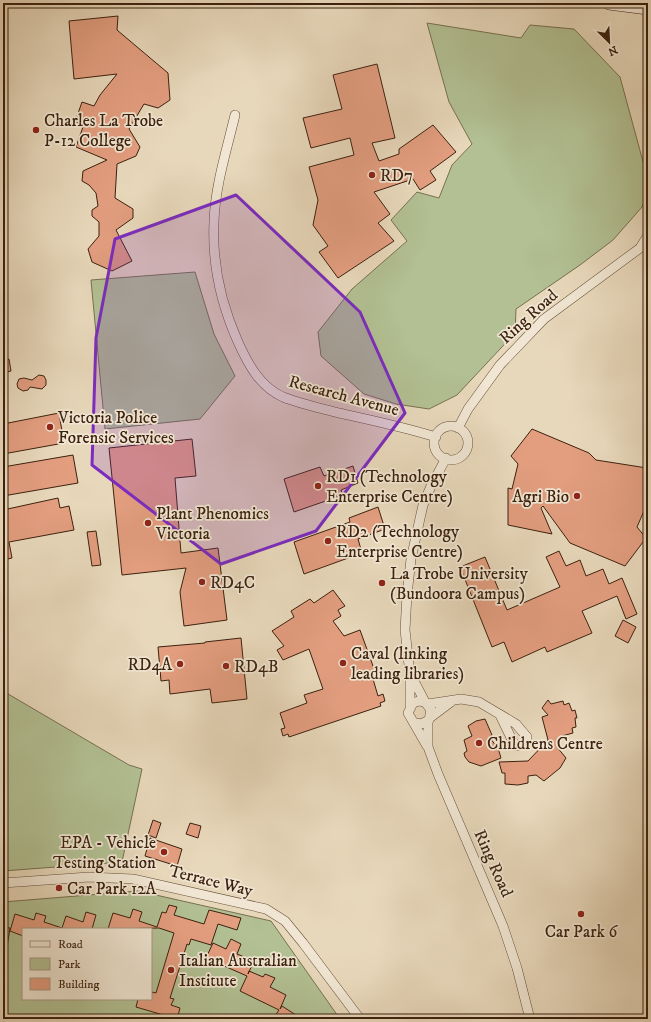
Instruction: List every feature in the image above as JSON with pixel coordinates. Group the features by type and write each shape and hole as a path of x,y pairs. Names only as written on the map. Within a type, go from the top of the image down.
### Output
{"main road":[{"path":"609,3 648,8"}],"street":[{"name":"Research Avenue","path":"235,115 216,199 214,250 218,281 225,312 250,366 258,378 282,396 319,408 436,437"},
{"name":"Ring Road","path":"458,428 468,409 500,364 544,319 644,246 648,235"},
{"path":"448,427 458,428 466,434 468,439 467,449 460,457 450,459 446,458 441,456 435,447 436,437 439,432 448,427"},
{"path":"428,747 409,716 410,674 405,630 407,595 411,559 423,506 431,486 446,458"},
{"path":"410,674 431,710 429,719"},
{"path":"413,722 421,724 454,700"},
{"path":"410,706 416,702 427,703 466,700 479,702 500,715"},
{"name":"Ring Road","path":"429,719 428,747 438,774 504,926 517,968 530,1019"},
{"name":"Terrace Way","path":"3,883 89,877 133,879 153,882 266,910 285,921 360,1019"}],"highlighted area":[{"path":"236,195 360,312 405,413 316,531 221,564 92,465 96,338 115,239"}],"green space":[{"path":"427,23 521,38 530,25 574,29 620,77 648,180 648,191 642,207 613,240 580,265 516,309 515,333 457,395 429,409 396,404 364,394 321,356 318,332 352,289 407,241 391,220 417,192 439,198 452,165 472,144 449,102"},
{"path":"195,272 214,334 235,376 200,419 105,429 91,280"},
{"path":"3,691 129,765 142,769 122,862 3,871"},
{"path":"138,891 271,921 340,1019 3,1019 3,902"}],"building":[{"path":"118,16 117,30 168,73 170,100 158,108 144,104 129,129 140,147 136,156 117,164 115,198 133,209 133,218 116,230 132,261 112,271 92,262 88,249 99,236 99,222 92,216 92,210 98,206 96,193 89,185 82,181 83,171 107,160 76,147 84,124 75,122 82,102 94,106 100,95 117,74 74,79 69,21"},
{"name":"RD7","path":"377,64 395,138 372,143 379,161 399,154 399,149 433,125 456,152 430,171 436,180 420,190 413,179 374,192 390,214 378,223 394,241 338,278 319,252 328,246 313,225 318,200 309,167 354,155 350,138 311,148 303,118 342,109 333,75"},
{"path":"9,359 11,371 3,373 3,360"},
{"path":"39,375 44,376 46,380 46,385 42,389 30,387 28,390 23,391 18,388 17,384 19,379 24,378 32,380"},
{"path":"59,413 64,443 3,454 3,424"},
{"name":"Agri Bio","path":"532,429 589,453 596,460 647,468 647,504 637,527 646,538 625,566 570,543 543,506 541,508 552,534 508,525 508,488 512,489 518,464 511,456"},
{"name":"Plant Phenomics Victoria","path":"192,439 196,476 175,478 181,553 218,548 227,620 184,626 180,592 186,568 122,575 109,448"},
{"path":"73,455 78,483 3,496 3,467"},
{"name":"RD1 (Technology Enterprise Centre)","path":"353,466 358,483 341,490 343,495 294,512 284,479 320,467 324,476"},
{"path":"58,498 60,508 69,506 74,530 9,542 12,558 3,560 3,510"},
{"name":"RD2 (Technology Enterprise Centre)","path":"378,507 385,529 358,539 362,553 304,574 294,542 350,522 349,518"},
{"path":"96,531 101,565 92,566 87,532"},
{"path":"559,551 566,566 580,560 586,576 603,569 609,584 622,578 637,614 626,619 617,596 582,611 592,633 547,652 545,647 512,662 504,642 492,647 460,567 485,557 507,610 560,587 546,557"},
{"path":"333,590 345,606 338,610 341,616 333,621 344,636 360,630 377,677 373,679 378,696 383,694 385,701 380,703 381,706 289,737 288,734 283,736 281,729 285,728 280,713 307,703 304,695 323,689 309,649 283,660 277,650 284,646 272,631 294,617 291,611 310,599 314,603"},
{"path":"623,620 636,627 628,643 615,636"},
{"path":"241,638 247,699 212,703 210,689 170,694 169,680 161,681 158,647"},
{"name":"Childrens Centre","path":"548,700 551,704 563,701 564,705 569,703 572,711 575,710 577,718 575,718 576,727 572,728 573,733 562,736 557,747 566,758 560,768 544,781 536,775 528,776 528,783 518,785 505,784 505,773 502,773 499,762 528,761 548,740 542,717 548,715 542,708"},
{"path":"485,719 492,735 489,737 498,748 501,758 481,766 469,762 465,757 464,753 467,751 464,740 472,736 468,726 476,721"},
{"path":"153,820 161,823 156,838 148,835"},
{"path":"190,823 201,826 198,838 186,834"},
{"name":"EPA - Vehicle Testing Station","path":"150,838 182,849 177,866 145,856"},
{"path":"169,905 177,907 174,915 204,924 209,910 241,918 237,930 218,924 211,945 191,939 189,945 187,944 170,998 174,999 171,1005 180,1008 177,1019 136,1007 138,1000 152,1000 152,992 156,993 174,933 159,928 108,928 113,913 130,918 133,909 142,912 139,921 157,927 162,912 166,913"},
{"path":"86,912 96,915 92,928 62,928 66,916 83,922"},
{"path":"36,913 46,916 44,922 62,928 22,928 22,936 10,931 15,914 34,920"},
{"path":"3,927 10,928 7,947 3,947"},
{"path":"231,939 241,944 237,954 254,961 249,971 263,977 265,974 275,978 270,987 286,995 280,1009 282,1006 302,1019 273,1019 279,1010 240,991 247,976 206,958 213,943 226,949"}],"place":[{"name":"Charles La Trobe P-12 College","path":"36,130"},
{"name":"RD7","path":"372,175"},
{"name":"Victoria Police Forensic Services","path":"50,427"},
{"name":"RD1 (Technology Enterprise Centre)","path":"318,486"},
{"name":"Agri Bio","path":"577,496"},
{"name":"Plant Phenomics Victoria","path":"148,523"},
{"name":"RD2 (Technology Enterprise Centre)","path":"328,541"},
{"name":"RD4C","path":"202,582"},
{"name":"La Trobe University (Bundoora Campus)","path":"382,583"},
{"name":"Caval (linking leading libraries)","path":"343,663"},
{"name":"RD4A","path":"180,664"},
{"name":"RD4B","path":"226,666"},
{"name":"Childrens Centre","path":"479,743"},
{"name":"EPA - Vehicle Testing Station","path":"164,852"},
{"name":"Car Park 12A","path":"59,888"},
{"name":"Car Park 6","path":"581,914"},
{"name":"Italian Australian Institute","path":"171,970"}]}
